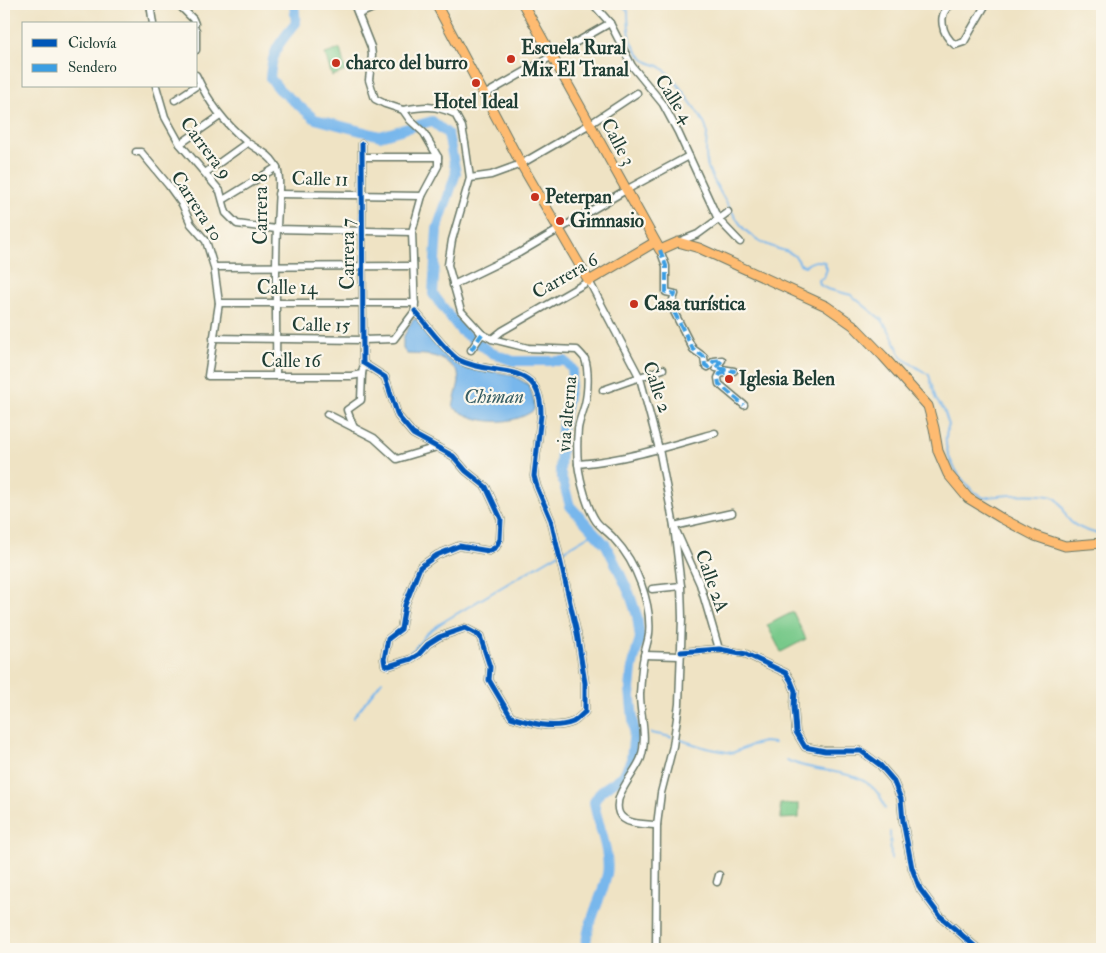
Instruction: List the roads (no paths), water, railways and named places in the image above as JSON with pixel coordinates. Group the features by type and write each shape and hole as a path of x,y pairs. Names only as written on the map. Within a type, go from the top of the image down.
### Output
{"main road":[{"name":"Calle 2","path":"436,4 521,164 588,281"},
{"name":"Calle 3","path":"523,4 660,250"},
{"name":"Carrera 6","path":"588,281 655,242"},
{"path":"660,250 678,242 699,248 826,306 853,325 928,406 938,452 948,474 968,498 1035,536 1065,546 1102,543"}],"street":[{"path":"150,4 153,22"},
{"path":"178,4 194,22"},
{"path":"354,4 371,47 372,56 369,80 375,98 385,104 403,110 410,120 424,133 438,157 438,166 422,196 412,232 414,311 457,359 492,369 511,372 529,379 537,391 541,415 534,476 551,520 577,633 585,683 585,712 574,721 547,725 529,723 511,717 489,680 490,667 480,636 465,628 439,637 411,659 389,666 385,665 384,659 388,640 401,628 405,605 420,567 437,555 459,546 489,551 496,547 500,539 501,519 486,487 466,471 452,456 413,434 398,416 385,377 366,365 363,368 362,374 361,400 348,410 354,428"},
{"path":"359,14 382,4"},
{"name":"Calle 4","path":"593,4 610,23 632,66 663,104 718,218 740,242"},
{"path":"952,4 948,6 942,16 943,30 948,40 955,45 964,42 986,4"},
{"path":"484,95 610,23"},
{"name":"Carrera 8","path":"198,86 220,116 247,143 270,156 277,167 276,376"},
{"name":"Carrera 9","path":"157,88 165,117 180,144 220,191 226,213 237,224 276,229"},
{"path":"175,100 193,88"},
{"path":"470,178 491,175 521,164 590,124 637,93"},
{"name":"via alterna","path":"403,110 431,106 443,109 455,114 464,135 470,178 452,240 448,265 461,311 480,337 528,348 577,350 584,358 588,374 586,401 578,428 578,464 587,503 596,522 616,540 628,557 646,599 649,613 649,636 644,655 640,694 640,712 644,729 644,741 641,758 620,794 618,803 619,813 624,820 637,824 657,825"},
{"path":"180,144 220,116"},
{"path":"205,173 247,143"},
{"name":"Carrera 7","path":"362,144 362,303 366,365"},
{"name":"Carrera 10","path":"136,152 141,152 182,204 191,224 206,240 214,267 219,302 208,376"},
{"path":"453,285 519,253 626,190 689,156"},
{"path":"362,157 438,157"},
{"path":"223,200 277,167"},
{"name":"Calle 11","path":"278,194 422,196"},
{"path":"678,242 698,234 728,212"},
{"path":"276,229 412,232"},
{"path":"698,234 696,241 699,248"},
{"name":"Calle 3","path":"660,250 666,266 666,292 675,294 671,306 693,349 704,357 708,367 714,361 722,360 716,368 734,371 720,374 718,378 720,384 744,405"},
{"path":"214,267 413,266"},
{"name":"Carrera 6","path":"492,339 502,331 588,281"},
{"name":"Calle 2","path":"588,281 640,378 659,449 674,526 681,586 679,704 673,746 661,793 657,825 656,949"},
{"name":"Calle 14","path":"219,302 415,303"},
{"name":"Calle 15","path":"213,338 394,339 414,311"},
{"path":"471,350 480,337"},
{"path":"603,390 663,369"},
{"name":"Calle 16","path":"208,376 362,374"},
{"path":"328,414 374,438 398,459 437,447"},
{"path":"578,464 607,462 715,433"},
{"path":"674,526 732,513"},
{"name":"Calle 2A","path":"674,526 700,584 720,648"},
{"path":"652,589 681,586"},
{"path":"644,655 680,654 720,648 746,654 786,673 795,691 796,732 805,747 815,751 861,751 880,766 893,780 901,799 912,868 920,889 940,916 978,949"},
{"path":"717,882 719,875"}],"water":[{"name":"Chiman","path":"413,319 419,320 455,361 474,368 512,375 529,385 534,401 534,410 515,419 493,421 472,417 453,407 459,382 458,372 441,359 429,355 407,354 403,349 403,338"}],"waterway":[{"path":"294,4 296,23 277,48 271,68 270,78 280,90 315,119 380,136 432,121 448,134 456,173 437,229 433,294 461,331 492,353 513,361 565,361 573,370 562,429 560,471 570,506 606,545 618,569 637,616 640,638 632,668 630,689 634,730 631,760 623,776 601,791 594,802 608,865 605,883 588,931 586,949"},
{"path":"619,4 628,11 631,40 637,52 648,62 660,67 678,84 703,121 707,129 706,154 708,167 724,199 744,229 761,242 792,254 798,259 800,264 805,266 814,261 824,262 827,269 824,277 819,280 820,285 827,289 851,295 882,320 902,358 929,375 936,400 944,410 949,425 946,445 949,456 960,477 976,493 984,498 1009,495 1041,495 1055,498 1060,502 1073,524 1102,535"},
{"path":"403,658 414,649 426,634 441,623 595,532"},
{"path":"353,718 382,681"},
{"path":"634,730 642,732"},
{"path":"651,733 671,737"},
{"path":"678,739 706,748 732,753 764,742 774,743"},
{"path":"787,760 800,765 857,778 869,784 879,794 885,809"},
{"path":"890,832 891,859"}],"place":[{"name":"Escuela Rural Mix El Tranal","path":"511,59"},
{"name":"charco del burro","path":"336,63"},
{"name":"Hotel Ideal","path":"476,83"},
{"name":"Peterpan","path":"535,197"},
{"name":"Gimnasio","path":"560,221"},
{"name":"Casa turística","path":"634,304"},
{"name":"Iglesia Belen","path":"729,379"}]}
